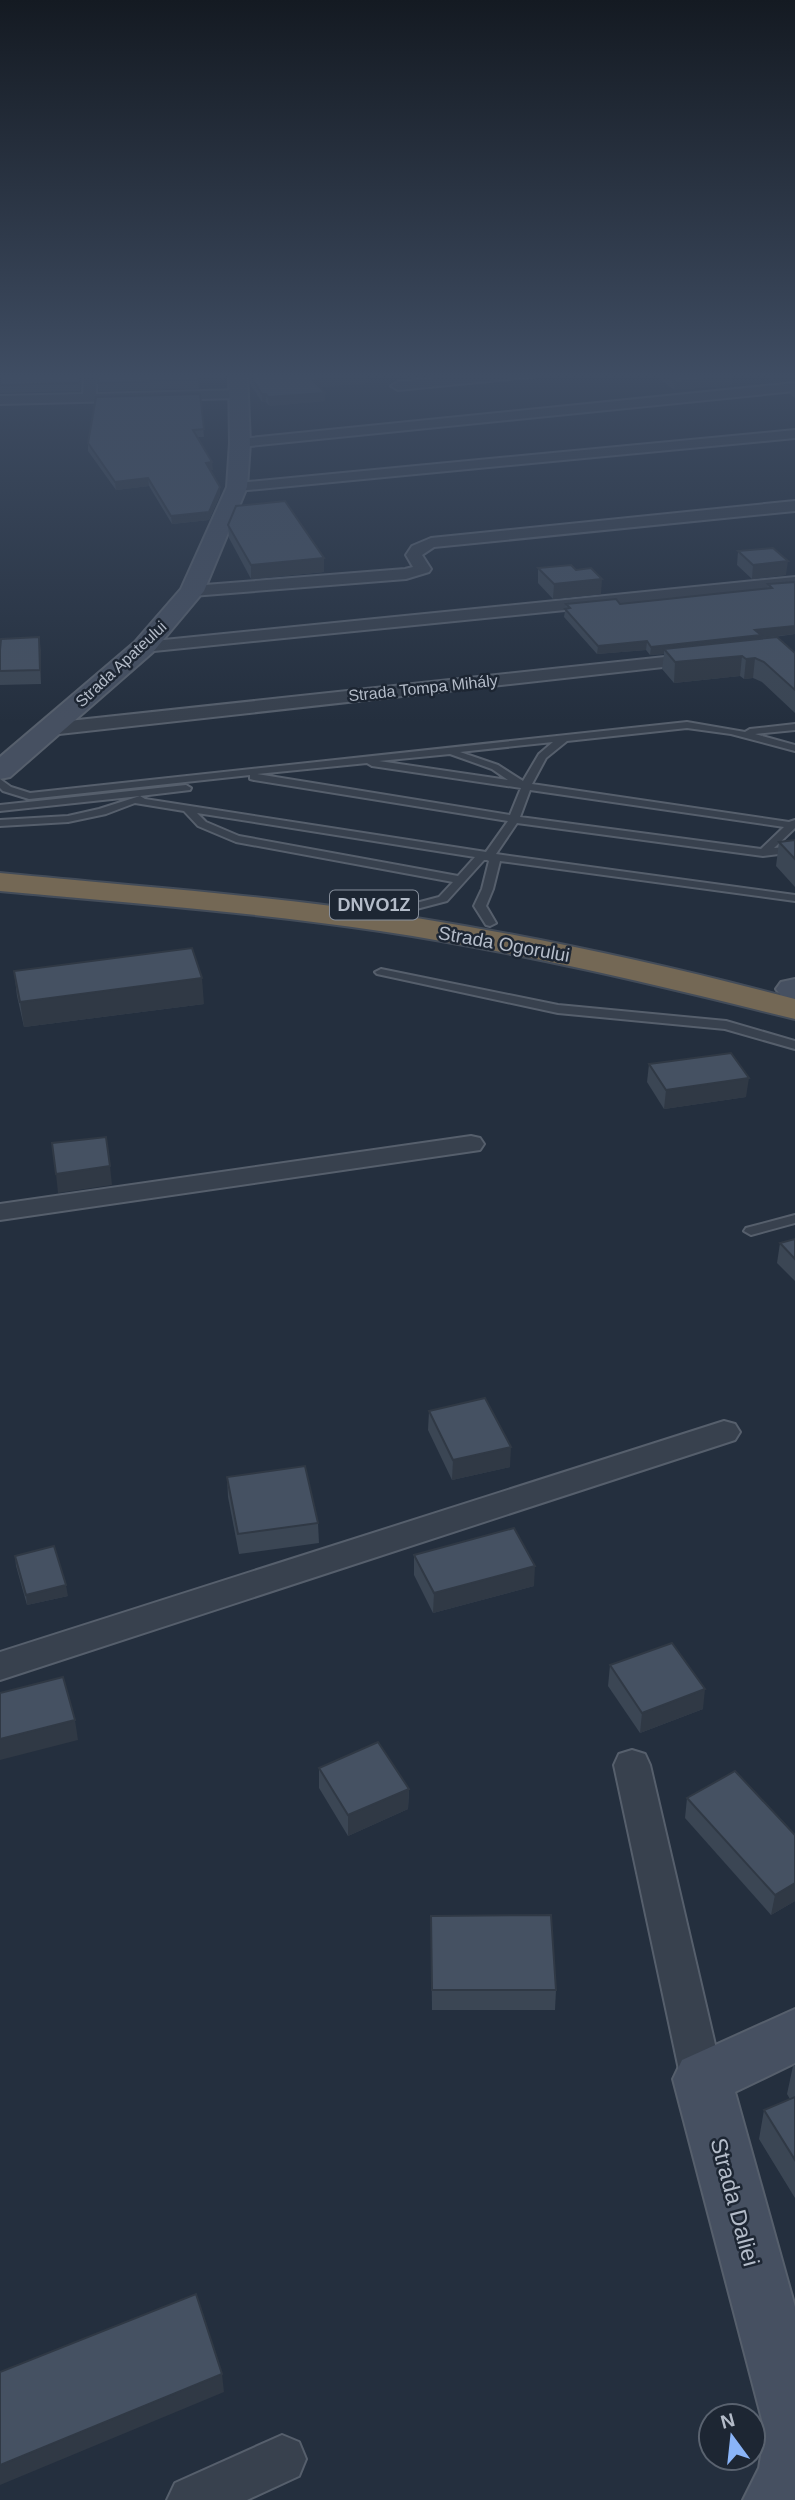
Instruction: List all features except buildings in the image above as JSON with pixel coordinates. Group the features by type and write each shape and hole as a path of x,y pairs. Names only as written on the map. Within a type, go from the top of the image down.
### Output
{"highway":[{"name":"Strada Ogorului","path":"0,862 186,881 405,908 491,923 794,994"},
{"name":"Strada Ogorului","path":"0,884 220,903 379,922 794,994"}],"street":[{"name":"Strada Apateului","path":"0,771 144,647 192,592 236,489"},
{"path":"192,592 406,574 423,569 414,555 418,549 431,543 795,506"},
{"path":"144,647 795,582"},
{"name":"Strada Tompa Mihály","path":"50,729 717,656"},
{"path":"0,1212 471,1144"},
{"path":"0,1666 724,1432"},
{"path":"632,1765 702,2079 795,2035"},
{"name":"Strada Daliei","path":"702,2079 795,2424"},
{"path":"777,2500 791,2477 795,2439"},
{"path":"192,2500 282,2459"}],"lane":[{"path":"0,782 7,789 29,796 687,725 741,733 795,748"},
{"path":"741,733 795,727"},
{"path":"405,908 443,899 480,858 489,856 513,819 529,774 538,758 550,746 570,737"},
{"path":"435,752 476,759 495,767 526,787"},
{"path":"354,760 792,824"},
{"path":"0,815 134,800 238,774 513,819 763,853 795,849"},
{"path":"119,796 149,781"},
{"path":"0,808 192,787"},
{"path":"0,823 27,823 85,816 114,810 134,800 489,856 795,898"},
{"path":"188,809 202,824 236,839 461,880"},
{"path":"763,853 792,824"},
{"path":"489,856 495,860 488,881 489,890 480,906 491,923"},
{"path":"381,972 558,1009 631,1018 687,1019 726,1025 795,1045"},
{"path":"751,1231 795,1219"}]}
